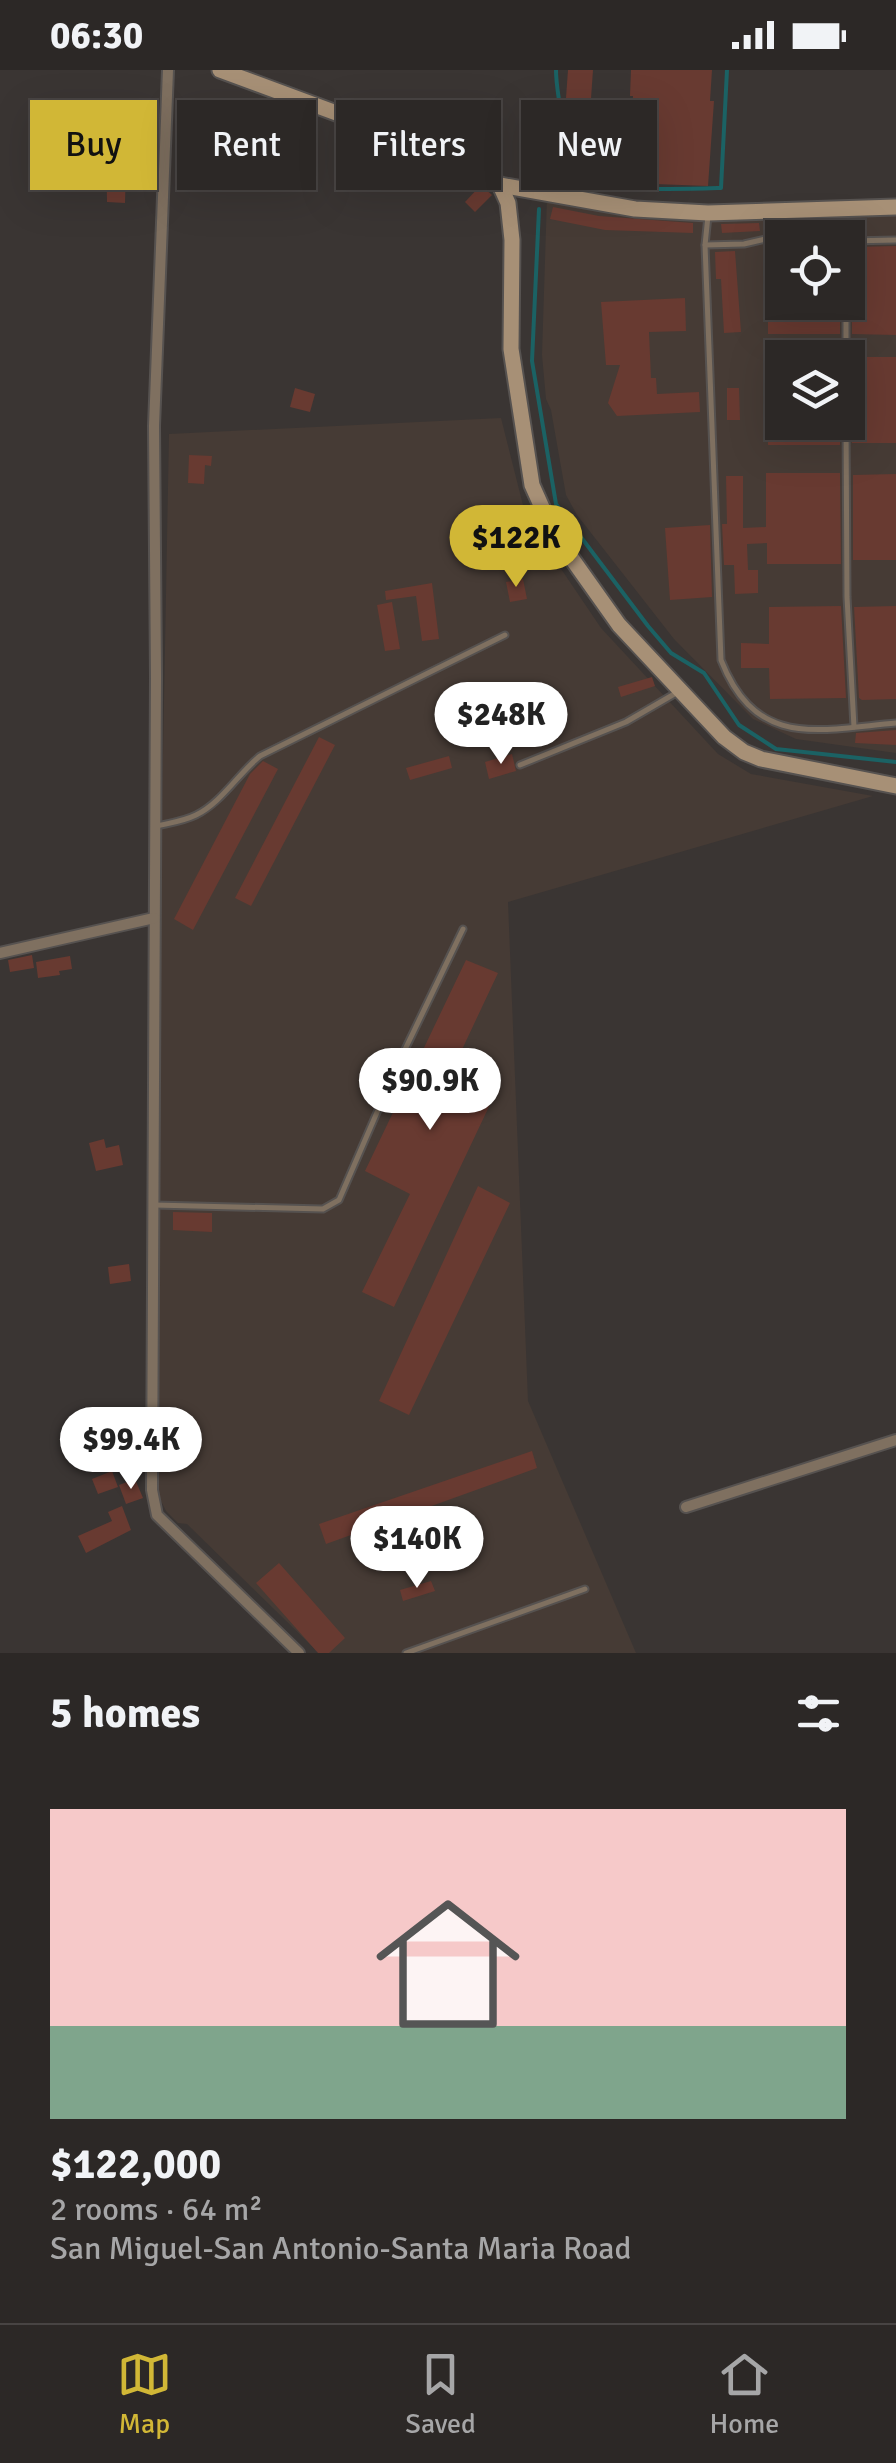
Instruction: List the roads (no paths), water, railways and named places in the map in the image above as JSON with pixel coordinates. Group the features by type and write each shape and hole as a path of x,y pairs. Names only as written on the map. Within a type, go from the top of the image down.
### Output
{"street":[{"path":"168,70 154,426 154,1506 157,1515 300,1653"},
{"path":"220,70 336,113"},
{"path":"501,185 635,209 708,213 896,207"},
{"path":"501,187 508,203 512,240 511,349 522,428 532,485 553,532 618,626 724,738 762,759 896,786"},
{"path":"519,569 553,532"},
{"path":"0,953 154,918"},
{"path":"686,1507 896,1440"}],"lane":[{"path":"708,213 705,245 721,660 744,700 772,724 790,730 896,723"},
{"path":"705,245 765,239"},
{"path":"865,241 896,240"},
{"path":"846,440 854,727"},
{"path":"154,826 195,816 211,806 242,770 260,756 505,635"},
{"path":"520,765 626,722 682,690"},
{"path":"154,1205 323,1209 339,1200 463,929"},
{"path":"406,1653 585,1589"}],"waterway":[{"path":"556,70 559,100"},
{"path":"657,189 721,188 727,70"},
{"path":"539,209 532,361 556,504 648,626 671,653 704,673 739,725 776,749 896,762"}]}
